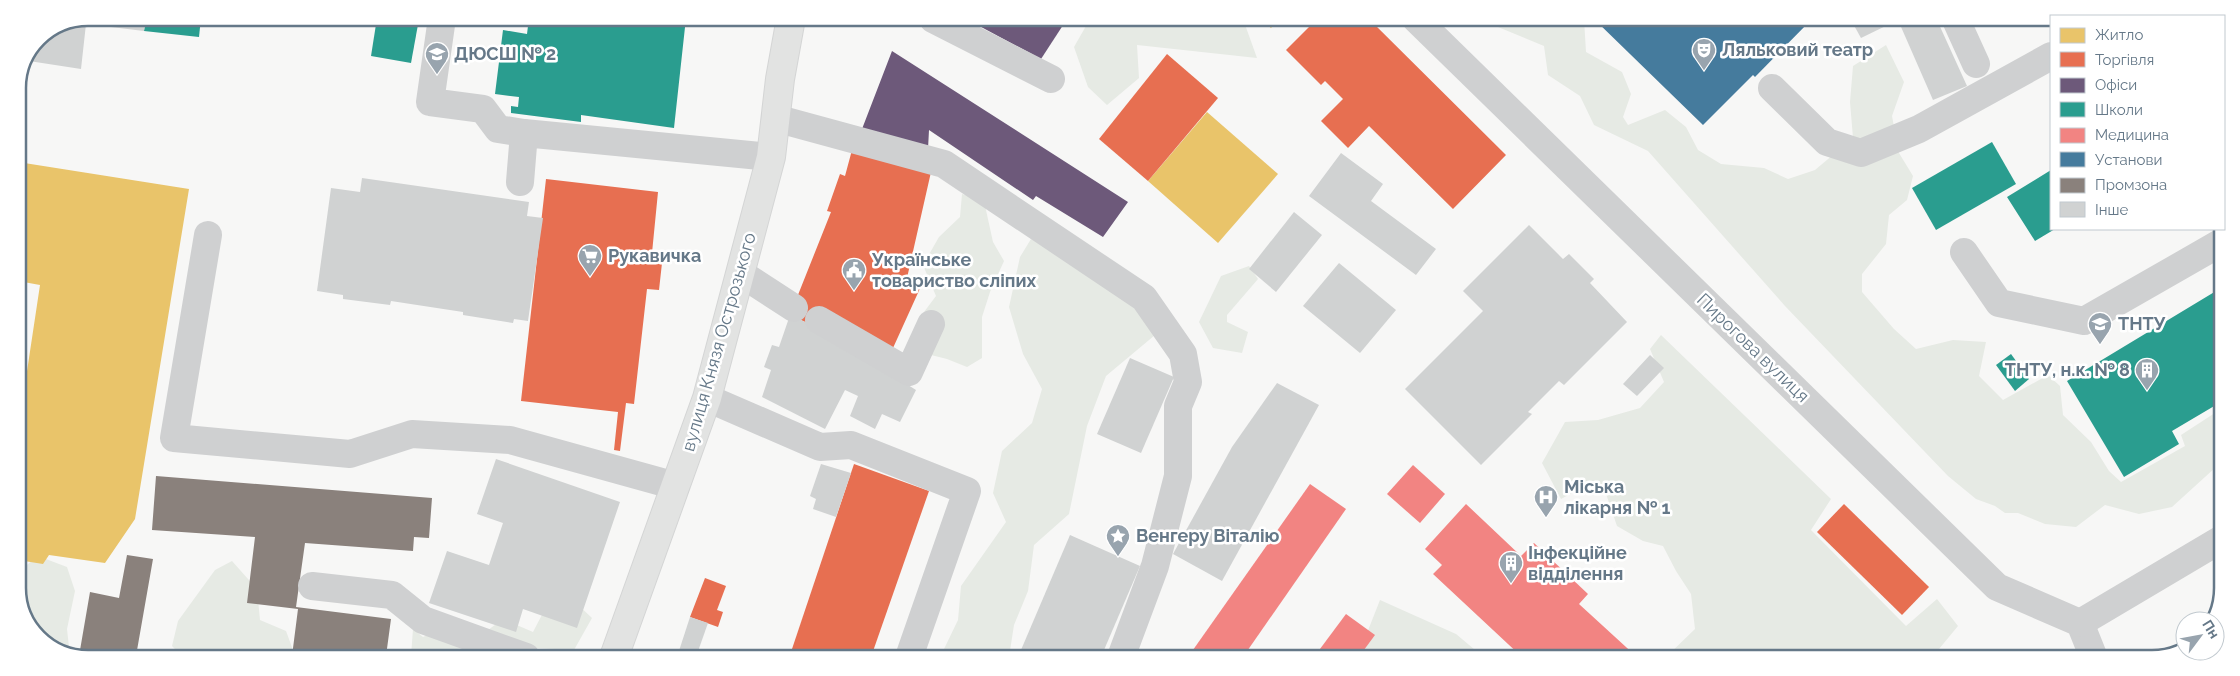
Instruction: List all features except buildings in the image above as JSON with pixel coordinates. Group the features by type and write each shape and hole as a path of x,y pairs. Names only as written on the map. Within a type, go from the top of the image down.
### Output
{"main road":[{"name":"вулиця Князя Острозького","path":"617,650 707,398 771,157 780,78 790,26"}],"street":[{"path":"441,26 430,102 483,109 498,129 771,157"},
{"path":"948,26 1051,79"},
{"name":"Пирогова вулиця","path":"1423,26 1997,586 2080,622"},
{"path":"1959,26 1976,64"},
{"path":"1772,88 1827,142 1861,153 1919,129 2050,57"},
{"path":"776,118 944,164 1144,298 1183,354 1188,382 1178,406 1178,476 1155,566 1124,650"},
{"path":"520,182 524,133"},
{"path":"208,235 174,438 350,454 412,434 510,440 676,486"},
{"path":"1964,252 1998,303 2084,321 2214,247"},
{"path":"740,273 794,308"},
{"path":"819,320 908,372 931,324"},
{"path":"707,398 820,447 851,445 967,491 911,650"},
{"path":"2091,650 2080,622 2214,544"},
{"path":"312,586 392,595 424,620 509,650"}],"shaded area":[{"path":"1086,26 1246,26 1257,58 1137,45 1139,78 1107,105 1088,87 1074,47"},
{"path":"1584,26 1586,52 1622,72 1631,94 1623,117 1628,125 1665,110 1686,127 1698,150 1721,164 1764,168 1788,179 1815,170 1853,138 1850,102 1853,66 1886,45 1904,82 1892,116 1899,153 1913,176 1907,200 1889,215 1886,244 1862,274 1862,292 1894,329 1916,349 1953,340 1986,342 1979,376 2003,400 2048,375 2060,386 2063,415 2091,442 2109,471 2121,482 2185,446 2181,435 2214,414 2214,469 2172,507 2139,514 2105,505 2076,527 2045,524 2018,513 2005,513 1995,506 1976,499 1948,476 1785,306 1648,151 1594,125 1580,96 1548,75 1544,46 1498,27"},
{"path":"962,194 984,201 993,242 1004,261 990,292 982,317 982,358 967,367 947,359 923,353 924,312 936,296 923,265 939,237 960,217"},
{"path":"1031,239 1138,281 1155,335 1106,376 1087,426 1069,514 1034,545 1028,591 1014,625 1010,650 943,650 958,620 961,586 1006,522 993,493 1002,451 1032,423 1042,389 1023,354 1009,307 1020,257"},
{"path":"1249,266 1258,279 1227,315 1227,322 1248,332 1242,353 1213,348 1199,322 1221,276"},
{"path":"1661,335 1831,499 1811,530 1906,626 1937,599 1958,626 1939,649 1673,650 1695,629 1691,594 1663,546 1643,541 1617,526 1603,485 1585,486 1561,499 1542,463 1565,422 1598,420 1640,408 1664,382 1650,349"},
{"path":"38,556 67,567 75,591 67,629 69,647 47,634 35,619 27,600 26,566"},
{"path":"232,561 257,589 260,620 286,631 293,650 176,650 172,646 178,621 215,570"},
{"path":"1380,600 1456,634 1475,650 1345,650 1367,633"},
{"path":"574,601 592,618 574,650 535,648 526,650 411,650 413,629 423,637 447,626 488,630 503,619 533,632 546,607"}],"place":[{"name":"Ляльковий театр","path":"1704,71"},
{"name":"ДЮСШ № 2","path":"437,75"},
{"name":"Рукавичка","path":"590,277"},
{"name":"Українське товариство сліпих","path":"854,291"},
{"name":"ТНТУ","path":"2100,345"},
{"name":"ТНТУ, н.к. № 8","path":"2147,391"},
{"name":"Міська лікарня № 1","path":"1546,518"},
{"name":"Венгеру Віталію","path":"1118,557"},
{"name":"Інфекційне відділення","path":"1511,584"}]}
